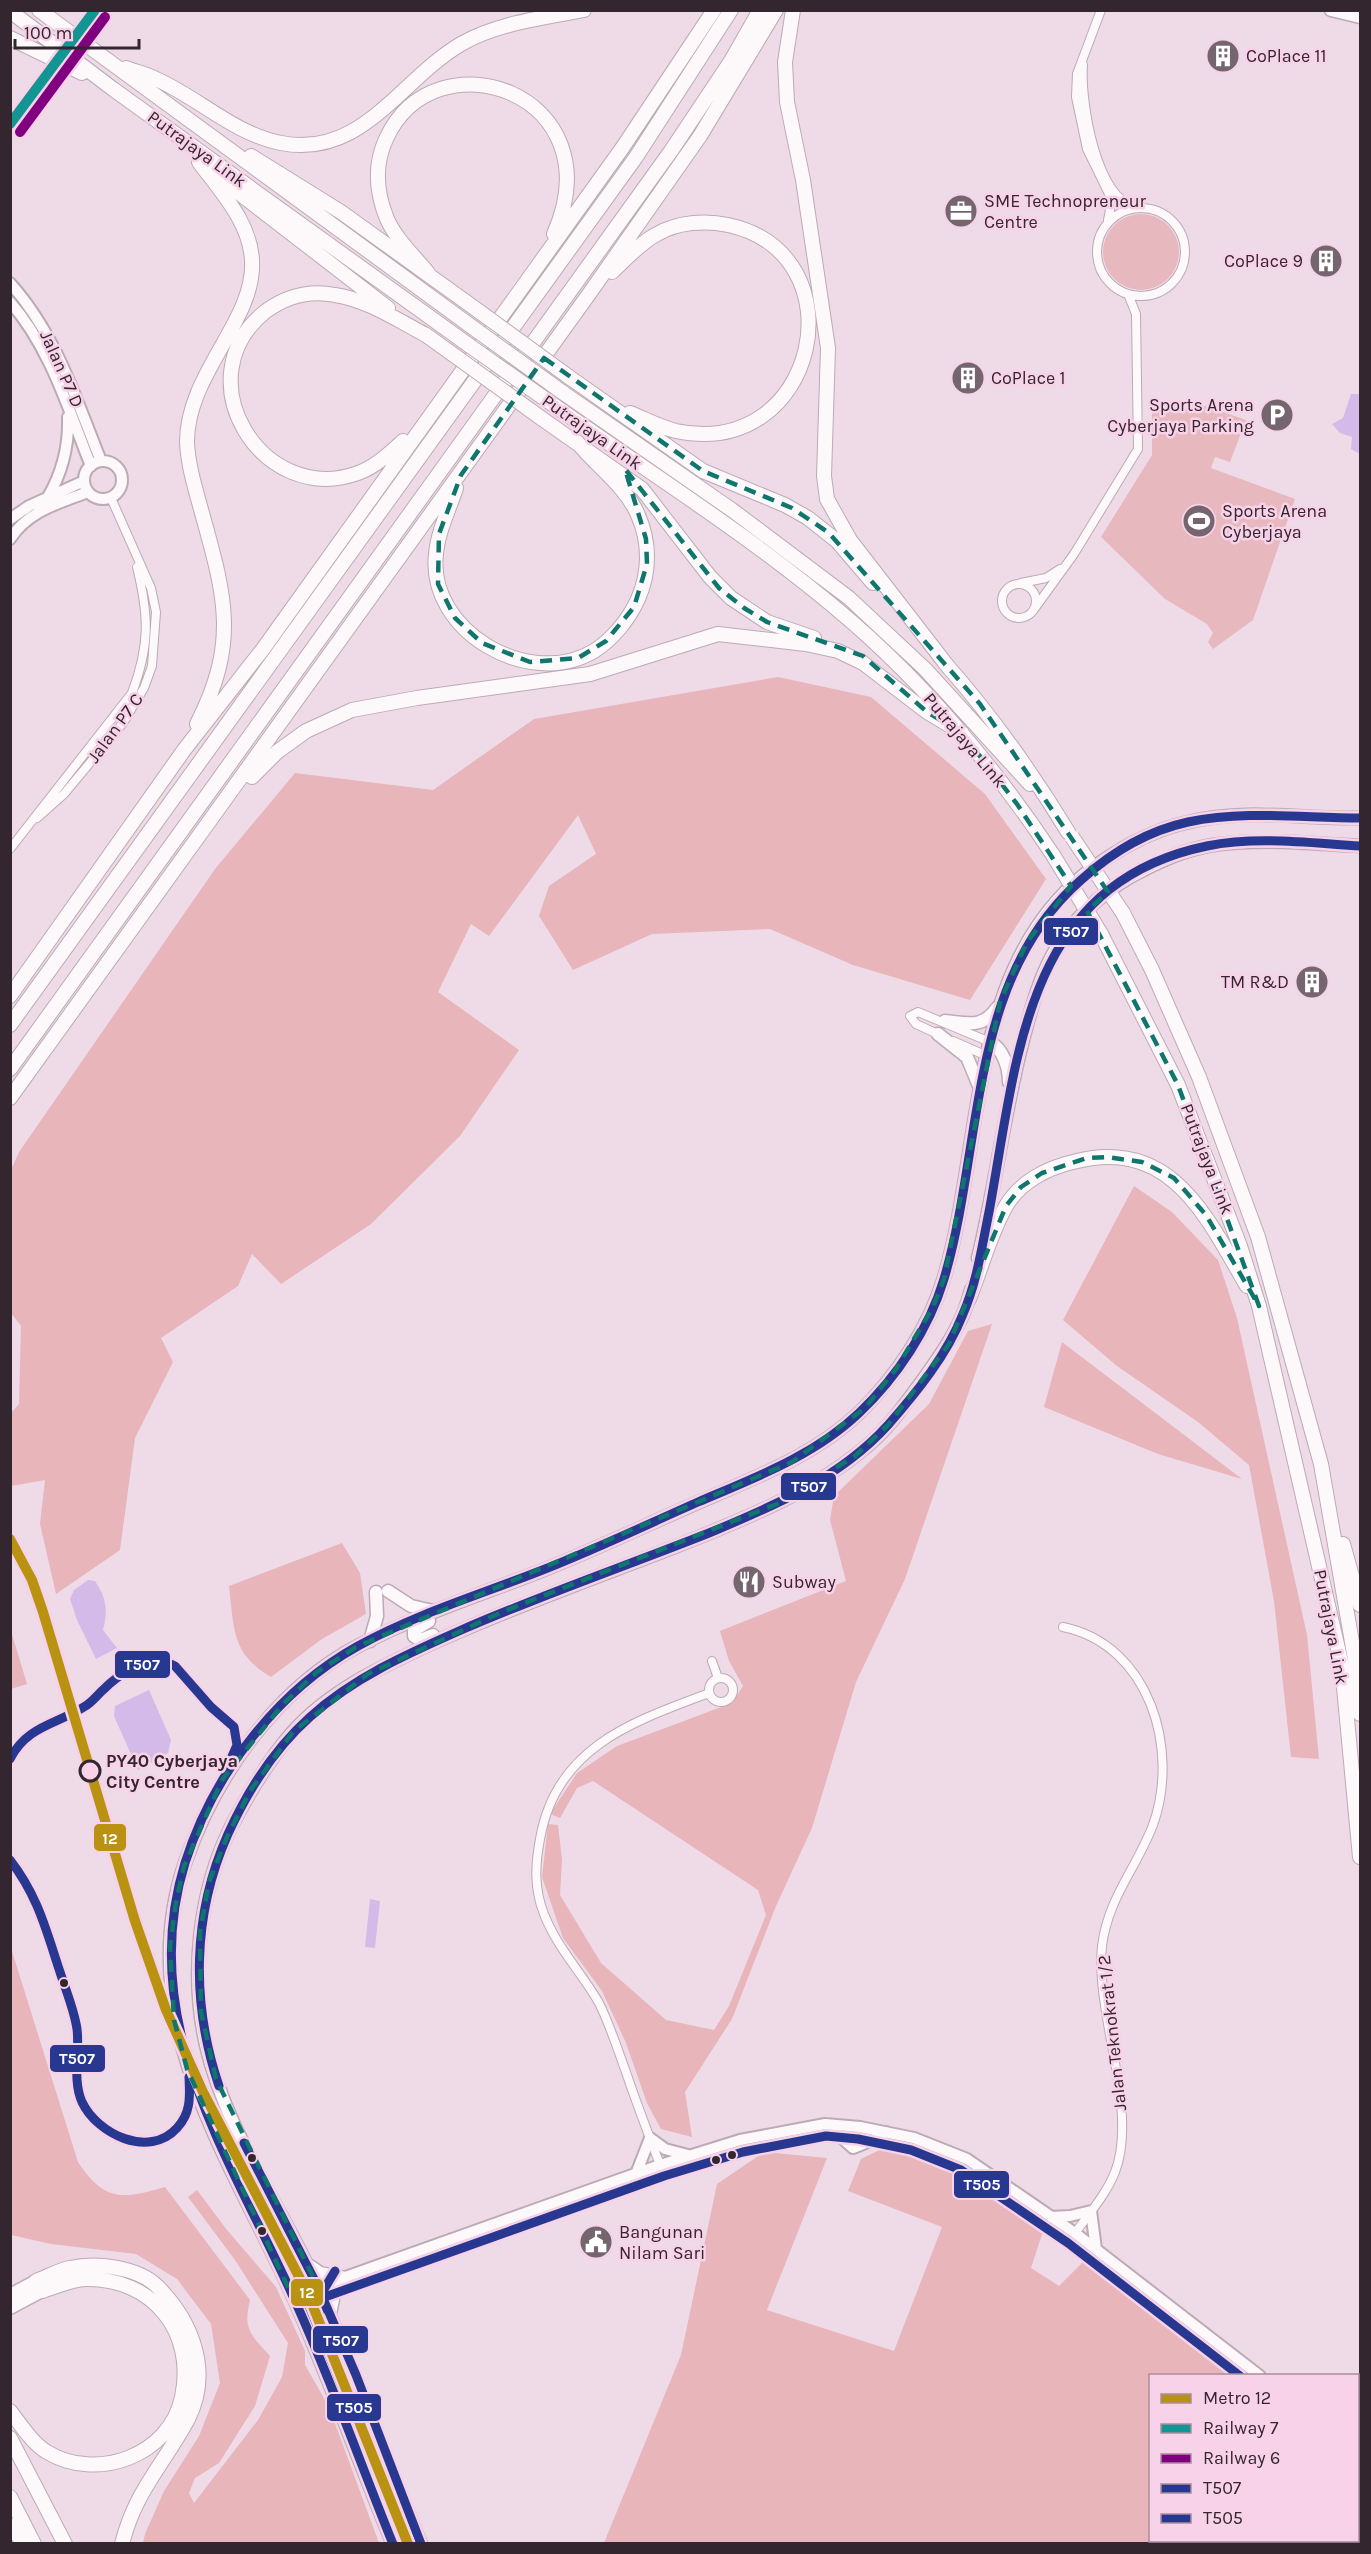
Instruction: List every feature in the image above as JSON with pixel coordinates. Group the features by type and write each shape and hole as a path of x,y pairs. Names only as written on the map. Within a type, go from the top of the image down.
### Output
{"highway":[{"name":"Putrajaya Link","path":"39,10 562,392 732,510 849,598 957,701 1015,766 1070,834 1123,913 1152,970 1199,1077 1258,1237 1321,1464 1356,1665 1360,1714"},
{"path":"110,63 156,78 255,135 283,143 314,145 330,142 355,132 429,66 477,36 518,23 584,10"},
{"path":"10,996 184,750 263,649 420,426 542,261 623,147 714,10"},
{"path":"10,1025 636,157 731,10"},
{"path":"10,1069 664,160 731,61 760,10"},
{"path":"10,1098 196,843 589,294 700,136 776,10"},
{"path":"793,10 785,62 787,102 802,180 828,348 824,476 827,500 850,540 1021,757 1070,834"},
{"name":"Putrajaya Link","path":"10,11 113,89 825,599 899,667 962,733 1017,804 1053,855 1101,934 1178,1085 1240,1246 1258,1306 1342,1666 1360,1857"},
{"path":"10,38 113,89"},
{"path":"428,273 395,234 384,210 377,185 380,156 390,130 400,116 422,97 468,85 502,89 516,95 528,102 549,122 558,136 567,166 568,181 562,215 542,261"},
{"path":"157,120 199,162 335,268 642,489 710,577 737,603 767,622 863,656 927,712"},
{"path":"226,147 254,157 390,247 606,404 703,471 785,505 808,518 837,541 949,668"},
{"path":"184,750 217,677 225,640 226,620 220,580 189,457 189,427 203,378 244,303 253,262 246,231 237,214 199,162"},
{"path":"589,294 656,234 681,225 705,222 735,226 771,246 789,266 802,289 809,333 804,362 790,389 779,403 756,421 727,431 691,433 662,427 606,404"},
{"path":"420,426 367,469 336,478 312,477 288,469 263,455 252,444 240,424 232,402 231,375 237,349 253,324 272,307 292,297 312,293 350,298 426,335"},
{"path":"461,475 439,534 436,555 438,584 446,604 468,632 499,652 530,662 565,661 595,650 628,617 640,593 647,564 646,539 637,513 623,492 577,441"},
{"path":"196,843 265,763 306,731 337,715 364,707 417,698 590,674 718,633 806,644 838,651 863,663 927,712 962,733"},
{"path":"969,1299 1006,1206 1021,1187 1065,1164 1107,1157 1142,1162 1174,1178 1206,1215 1258,1306"},
{"path":"1321,1464 1360,1605"},
{"path":"39,2286 69,2268 95,2265 120,2269 150,2280 176,2305 191,2335 198,2366 196,2396 188,2418 134,2506 123,2544"},
{"path":"10,2411 45,2451 64,2461 109,2465 130,2458 160,2438 170,2426 183,2397 185,2358 178,2334 164,2311 144,2294 122,2283 92,2279 39,2286"},
{"path":"10,2438 65,2544"},
{"path":"10,2496 34,2544"},
{"path":"10,2525 24,2544"}],"main road":[{"path":"1331,10 1360,17"},
{"name":"Jalan P7 D","path":"10,283 34,309 62,363 96,464"},
{"name":"Jalan P7 D","path":"10,302 24,318 50,366 68,410 96,464"},
{"path":"48,497 63,468 68,444 68,410"},
{"path":"10,519 48,497 84,482 96,464 118,467 123,478 120,490 111,498 99,499 88,492 84,482"},
{"path":"11,537 32,516 88,492"},
{"path":"945,1021 976,1024 988,1020 1000,1002 1027,942 1064,892 1091,869 1138,840 1195,820 1233,815 1360,818"},
{"path":"421,2544 356,2375 307,2264 240,2134 216,2079 206,2044 201,2012 200,1932 209,1882 226,1837 250,1791 293,1732 329,1701 368,1674 502,1612 703,1536 777,1504 818,1481 855,1456 888,1425 949,1344 969,1299 1009,1093 1027,1025 1045,970 1060,941 1098,899 1131,876 1182,853 1221,844 1246,842 1360,846"},
{"path":"393,2544 292,2296 237,2182 187,2069 174,2019 170,1987 170,1947 184,1866 222,1780 261,1729 317,1672 370,1641 434,1611 489,1591 792,1462 842,1428 865,1408 919,1335 944,1279 987,1056 1000,1002"},
{"path":"987,1056 1001,1053 1015,1043 1027,1025"},
{"path":"938,1034 967,1057 972,1064 981,1090"},
{"path":"990,1042 997,1046 1009,1070 1009,1093"},
{"path":"489,1591 479,1599 420,1625 414,1630 414,1636 420,1640 486,1613 502,1612"},
{"path":"370,1641 382,1592 411,1606 434,1611"},
{"path":"292,2296 689,2155 741,2140 825,2124 914,2138 967,2159 1075,2233 1210,2334 1258,2374"},
{"path":"825,2124 853,2148 879,2138 886,2132"},
{"path":"636,2174 650,2138 665,2149 689,2155"},
{"path":"1051,2217 1070,2216 1091,2211 1096,2249"},
{"path":"307,2264 320,2274 345,2278"},
{"path":"330,2315 334,2294 345,2278"},
{"path":"10,2295 39,2286"},
{"path":"10,2308 39,2286"}],"street":[{"path":"1085,51 1083,97 1093,150 1122,202 1160,213 1174,224 1182,237 1185,253 1181,269 1173,282 1162,291 1142,296 1128,294 1110,284 1099,266 1096,252 1101,232 1109,218 1112,200 1087,149 1076,97 1077,74 1085,51 1101,10"},
{"path":"1101,232 1110,220 1122,212 1143,208"},
{"path":"1128,294 1136,314"},
{"path":"1074,554 1059,570 1046,578 1009,586 1002,595 1004,610 1018,618 1029,615 1035,608 1074,554 1138,449 1136,314 1142,296"},
{"name":"Jalan P7 C","path":"10,849 64,794 123,723 144,687 152,666 156,612 151,588 133,552 111,498"},
{"path":"1020,584 1033,590 1036,599 1035,608"},
{"path":"10,838 22,836"},
{"path":"987,1056 916,1024 910,1016 918,1012 945,1021 990,1042"},
{"name":"Jalan Teknokrat 1/2","path":"1063,1627 1080,1631 1103,1645 1143,1684 1158,1722 1162,1752 1162,1781 1152,1828 1112,1904 1105,1924 1102,1949 1102,1976 1123,2139 1114,2174 1075,2233"},
{"path":"712,1660 718,1678"},
{"path":"718,1678 726,1679 732,1684 731,1696 725,1701 717,1701 709,1693 711,1682 718,1678"},
{"path":"660,2165 611,2029 597,2001 571,1964 544,1915 537,1890 537,1852 552,1798 580,1760 621,1728 709,1693"}],"highlighted area":[{"path":"544,358 703,471 792,508 829,533 980,704 1108,892 1087,911 1178,1085 1259,1306 1206,1215 1174,1178 1142,1162 1107,1157 1087,1158 1042,1173 1021,1187 1006,1206 949,1344 888,1425 855,1456 777,1504 502,1612 368,1674 293,1732 250,1791 227,1837 209,1882 200,1932 201,2012 216,2079 318,2287 292,2296 187,2069 174,2020 170,1947 176,1902 184,1866 222,1780 283,1704 317,1672 356,1647 792,1462 865,1408 896,1369 933,1307 944,1279 1000,1002 1027,942 1071,886 1017,804 962,733 927,712 863,656 767,622 744,608 719,588 625,469 646,539 647,564 634,607 606,641 578,658 530,662 482,643 455,618 438,584 439,534 461,475"}],"shaded area":[{"path":"1141,214 1156,217 1168,225 1176,237 1179,252 1176,267 1168,279 1156,287 1141,290 1126,287 1114,279 1106,267 1103,252 1106,237 1114,225 1126,217"},
{"path":"1351,394 1360,394 1360,454 1351,449 1352,437 1340,433 1332,424 1343,418"},
{"name":"Sports Arena Cyberjaya","path":"1206,406 1246,420 1230,462 1215,457 1211,468 1295,499 1253,620 1213,649 1208,642 1213,633 1207,624 1165,599 1101,537 1152,455 1152,410"},
{"path":"778,677 871,697 985,794 1046,879 970,1000 853,965 770,929 652,934 573,970 539,916 549,886 596,854 578,815 489,936 471,924 438,992 519,1050 460,1136 371,1224 281,1284 252,1254 238,1286 161,1338 173,1362 135,1438 120,1550 56,1594 40,1524 45,1480 11,1486 11,1413 19,1404 21,1326 11,1313 11,1170 19,1152 215,869 295,773 433,790 534,719"},
{"path":"1134,1186 1172,1212 1218,1260 1237,1318 1307,1635 1319,1759 1291,1757 1274,1601 1249,1465 1198,1422 1117,1366 1063,1320"},
{"path":"992,1324 905,1579 856,1682 812,1828 776,1906 732,2019 685,2092 692,2137 661,2129 647,2103 626,2043 602,1991 563,1938 542,1877 548,1824 558,1825 562,1860 560,1895 601,1963 666,2020 714,2030 729,2006 766,1915 758,1890 593,1781 577,1788 560,1818 550,1814 577,1773 617,1746 732,1703 743,1686 729,1661 720,1631 846,1581 830,1520 834,1496 929,1404 968,1331"},
{"path":"1062,1342 1242,1479 1158,1454 1044,1407"},
{"path":"342,1543 360,1573 366,1614 322,1639 271,1677 248,1659 241,1649 234,1627 229,1586"},
{"path":"88,1580 95,1581 102,1594 106,1611 103,1630 117,1648 96,1659 77,1620 70,1599 74,1590"},
{"path":"11,1631 27,1684 10,1689"},
{"path":"149,1690 171,1740 168,1753 138,1770 114,1716 115,1706"},
{"path":"370,1899 380,1901 375,1948 365,1947"},
{"path":"11,1948 78,2162 96,2184 115,2194 136,2194 165,2187 250,2300 247,2318 250,2331 270,2356 255,2406 219,2463 195,2478 189,2493 194,2503 258,2420 282,2377 288,2343 235,2260 188,2197 197,2190 227,2230 276,2287 305,2351 305,2365 329,2407 379,2543 143,2543 164,2491 199,2436 220,2383 211,2324 177,2279 136,2254 51,2244 11,2235"},
{"path":"890,2145 941,2159 1044,2228 1031,2268 1059,2286 1087,2258 1226,2374 1149,2374 1149,2542 1322,2543 604,2543 681,2355 717,2184 764,2152 827,2158 767,2310 894,2351 942,2227 848,2191 861,2159"}],"metro line":[{"name":"12","path":"10,1539 32,1580 43,1612 135,1921 166,2010 203,2092 308,2294 408,2544"}],"rail line":[{"name":"7","path":"10,124 95,10"},
{"name":"6","path":"20,132 105,17"}],"transit line":[{"name":"T507","path":"393,2544 305,2323 217,2137 196,2085 180,2032 172,1977 173,1921 185,1863 212,1798 231,1767 275,1711 301,1686 358,1646 425,1615 580,1555 783,1465 823,1442 873,1399 899,1368 921,1334 938,1298 957,1227 985,1066 998,1015 1017,966 1044,920 1081,880 1131,844 1158,831 1188,822 1252,815 1360,818"},
{"name":"T507","path":"219,2086 210,2055 200,1991 202,1927 207,1896 228,1834 253,1786 297,1729 344,1690 400,1658 490,1618 758,1512 805,1489 869,1444 888,1425 930,1372 949,1344 968,1302 976,1277 1009,1097 1022,1040 1040,987 1065,939 1099,898 1146,866 1207,846 1245,841 1360,846"},
{"name":"T507","path":"10,1759 17,1748 34,1732 87,1705 123,1674 144,1663 160,1659 175,1666 211,1707 234,1727 237,1745 226,1770"},
{"name":"T507","path":"10,1860 28,1887 40,1914 72,2007 78,2038 77,2084 82,2102 89,2114 99,2124 125,2139 152,2142 165,2137 177,2128 185,2117 189,2098 189,2077"},
{"name":"T505","path":"404,2539 308,2303 664,2176 743,2152 826,2136 858,2139 911,2150 961,2170 1068,2243 1237,2374"},
{"name":"T507","path":"244,2143 318,2287 356,2375 421,2544"},
{"name":"T505","path":"335,2271 323,2291 319,2319 408,2544"}],"place":[{"name":"CoPlace 11","path":"1223,56"},
{"name":"SME Technopreneur Centre","path":"961,211"},
{"name":"CoPlace 9","path":"1326,261"},
{"name":"CoPlace 1","path":"968,378"},
{"name":"Sports Arena Cyberjaya Parking","path":"1277,415"},
{"name":"Sports Arena Cyberjaya","path":"1199,521"},
{"name":"TM R&D","path":"1312,982"},
{"name":"Subway","path":"749,1582"},
{"name":"PY40 Cyberjaya City Centre","path":"90,1771"},
{"name":"Bangunan Nilam Sari","path":"596,2242"}]}
